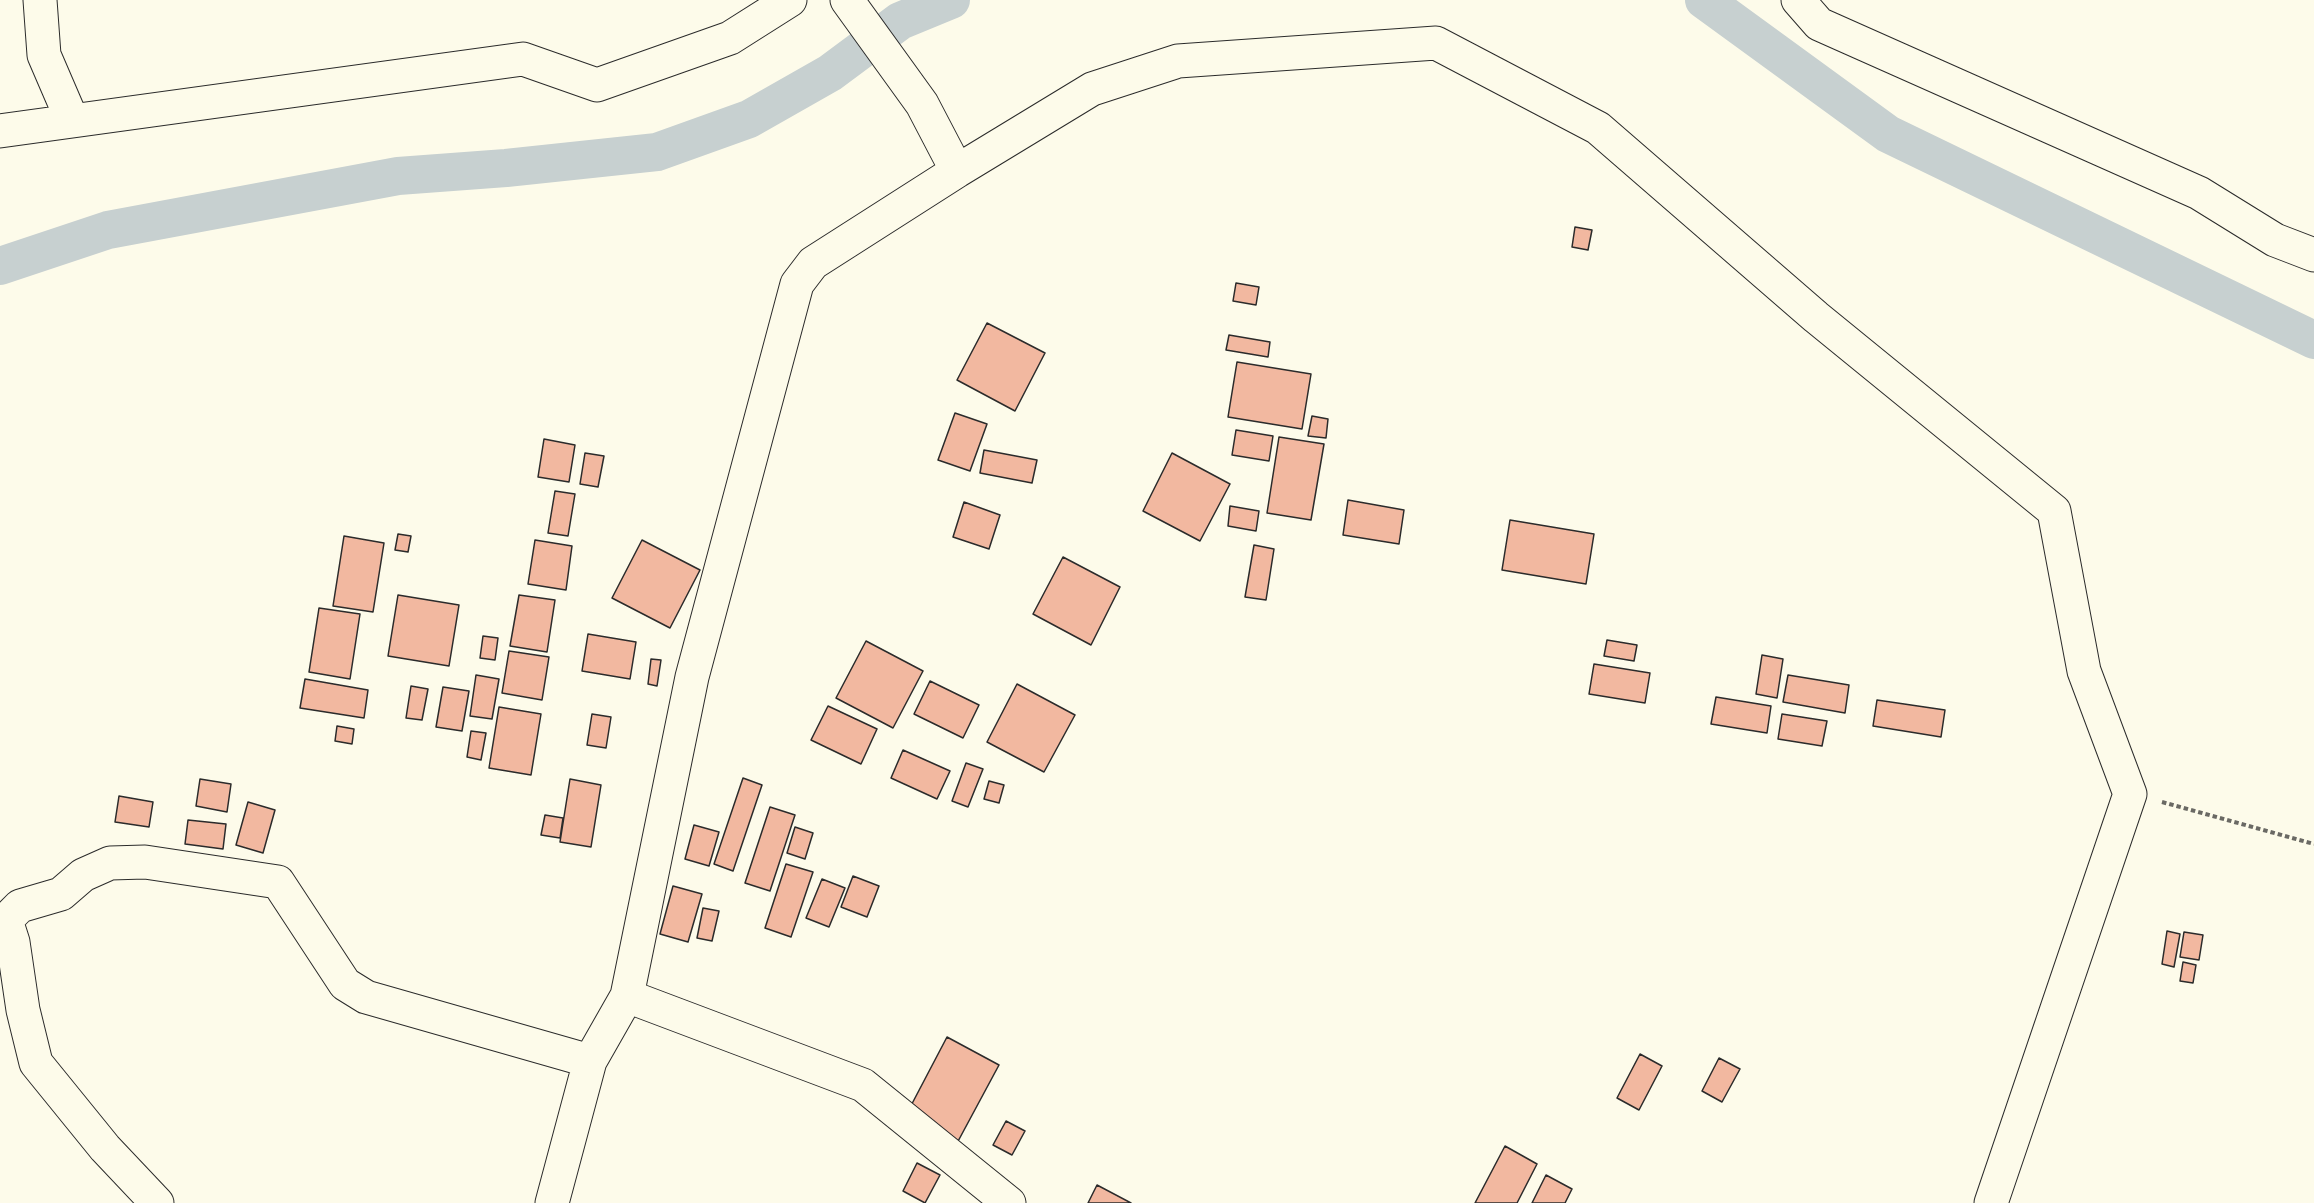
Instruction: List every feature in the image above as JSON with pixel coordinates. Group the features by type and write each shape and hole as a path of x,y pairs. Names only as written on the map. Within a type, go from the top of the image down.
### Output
{"street":[{"path":"40,0 44,55 72,120"},
{"path":"0,130 523,59 597,85 730,38 789,0"},
{"path":"847,0 922,104 957,171"},
{"path":"1798,0 1819,24 2199,193 2275,240 2314,255"},
{"path":"552,1203 590,1061 627,996 692,677 797,285 813,262 1092,89 1178,61 1436,43 1598,128 1816,316 2054,511 2084,671 2130,794 1991,1203"},
{"path":"157,1203 105,1148 36,1063 23,1010 13,942 6,920 20,906 61,894 83,875 110,863 145,862 278,882 345,984 366,997 590,1061"},
{"path":"627,996 863,1085 1009,1203"}],"path":[{"path":"2130,794 2314,844"}],"building":[{"path":"1575,227 1592,230 1588,250 1572,247"},
{"path":"1236,283 1259,287 1256,305 1233,301"},
{"path":"987,323 1045,353 1015,411 957,380"},
{"path":"1229,335 1270,342 1268,357 1226,350"},
{"path":"1237,362 1311,374 1302,429 1228,417"},
{"path":"955,413 987,424 970,471 938,460"},
{"path":"1312,416 1328,419 1326,438 1308,436"},
{"path":"1236,430 1273,436 1269,461 1232,455"},
{"path":"1279,437 1324,444 1311,520 1267,513"},
{"path":"544,439 575,445 569,482 538,477"},
{"path":"984,450 1037,460 1032,483 980,473"},
{"path":"585,453 604,456 598,487 580,484"},
{"path":"1172,453 1230,484 1200,541 1143,511"},
{"path":"555,491 575,494 568,536 548,533"},
{"path":"1348,500 1404,510 1399,544 1343,535"},
{"path":"964,502 1000,515 989,549 953,537"},
{"path":"1230,506 1259,511 1256,531 1228,526"},
{"path":"1510,520 1594,534 1586,584 1502,570"},
{"path":"398,534 411,536 408,552 395,550"},
{"path":"344,536 384,543 373,612 333,606"},
{"path":"535,540 572,546 566,590 528,584"},
{"path":"642,540 700,570 670,628 612,598"},
{"path":"1254,545 1274,549 1266,600 1245,597"},
{"path":"1063,557 1120,587 1091,645 1033,614"},
{"path":"398,595 459,605 449,666 388,656"},
{"path":"519,595 555,600 547,652 510,646"},
{"path":"319,608 360,614 350,679 309,672"},
{"path":"588,634 636,642 630,679 582,671"},
{"path":"483,636 498,638 495,660 480,658"},
{"path":"1607,640 1637,645 1634,661 1604,656"},
{"path":"866,641 923,671 893,728 836,698"},
{"path":"509,651 549,657 542,700 502,693"},
{"path":"1762,655 1783,659 1777,698 1756,694"},
{"path":"651,659 661,660 657,686 648,684"},
{"path":"1594,664 1650,673 1645,703 1589,694"},
{"path":"476,675 499,679 492,719 470,716"},
{"path":"1788,675 1849,685 1845,713 1783,702"},
{"path":"305,679 368,690 364,718 300,708"},
{"path":"930,681 979,705 963,738 914,714"},
{"path":"1017,684 1075,715 1044,772 987,742"},
{"path":"411,686 428,689 422,720 406,718"},
{"path":"443,687 469,691 462,731 436,727"},
{"path":"1716,697 1771,706 1767,733 1711,724"},
{"path":"1877,700 1945,710 1941,737 1873,726"},
{"path":"828,706 877,729 861,764 811,740"},
{"path":"499,707 541,714 531,775 489,768"},
{"path":"592,714 611,717 606,748 587,745"},
{"path":"1782,714 1827,721 1822,746 1778,739"},
{"path":"337,726 354,729 352,744 335,741"},
{"path":"471,731 486,733 481,760 467,757"},
{"path":"903,750 950,771 937,799 891,778"},
{"path":"966,763 983,769 968,807 952,801"},
{"path":"743,778 762,785 733,871 714,864"},
{"path":"200,779 231,784 227,812 196,806"},
{"path":"570,779 601,785 591,847 560,842"},
{"path":"989,781 1004,785 999,803 984,799"},
{"path":"119,796 153,802 149,827 115,822"},
{"path":"248,802 275,810 263,853 236,845"},
{"path":"770,807 795,815 770,891 745,883"},
{"path":"545,815 563,818 560,838 541,835"},
{"path":"188,820 226,824 223,849 185,844"},
{"path":"694,825 719,832 709,866 685,859"},
{"path":"795,827 813,833 805,859 787,853"},
{"path":"786,864 813,872 791,937 765,928"},
{"path":"853,876 879,886 867,917 841,907"},
{"path":"822,879 845,888 829,927 806,918"},
{"path":"673,886 702,894 688,942 660,934"},
{"path":"703,908 719,911 712,941 697,938"},
{"path":"2167,931 2180,934 2174,967 2162,964"},
{"path":"2184,932 2203,935 2199,960 2180,957"},
{"path":"2183,962 2196,965 2193,983 2180,981"},
{"path":"947,1037 999,1065 956,1145 905,1117"},
{"path":"1640,1054 1662,1066 1639,1110 1617,1098"},
{"path":"1719,1058 1740,1069 1722,1102 1702,1091"},
{"path":"1006,1121 1025,1131 1012,1155 993,1145"},
{"path":"1505,1146 1537,1164 1517,1203 1475,1203"},
{"path":"917,1163 940,1175 925,1203 903,1191"},
{"path":"1546,1175 1572,1189 1565,1203 1532,1203"},
{"path":"1097,1185 1131,1203 1088,1203"}],"waterway":[{"path":"0,266 108,230 398,176 506,168 657,152 749,119 830,73 900,21 951,0"},
{"path":"1704,0 1888,134 2314,340"}]}
